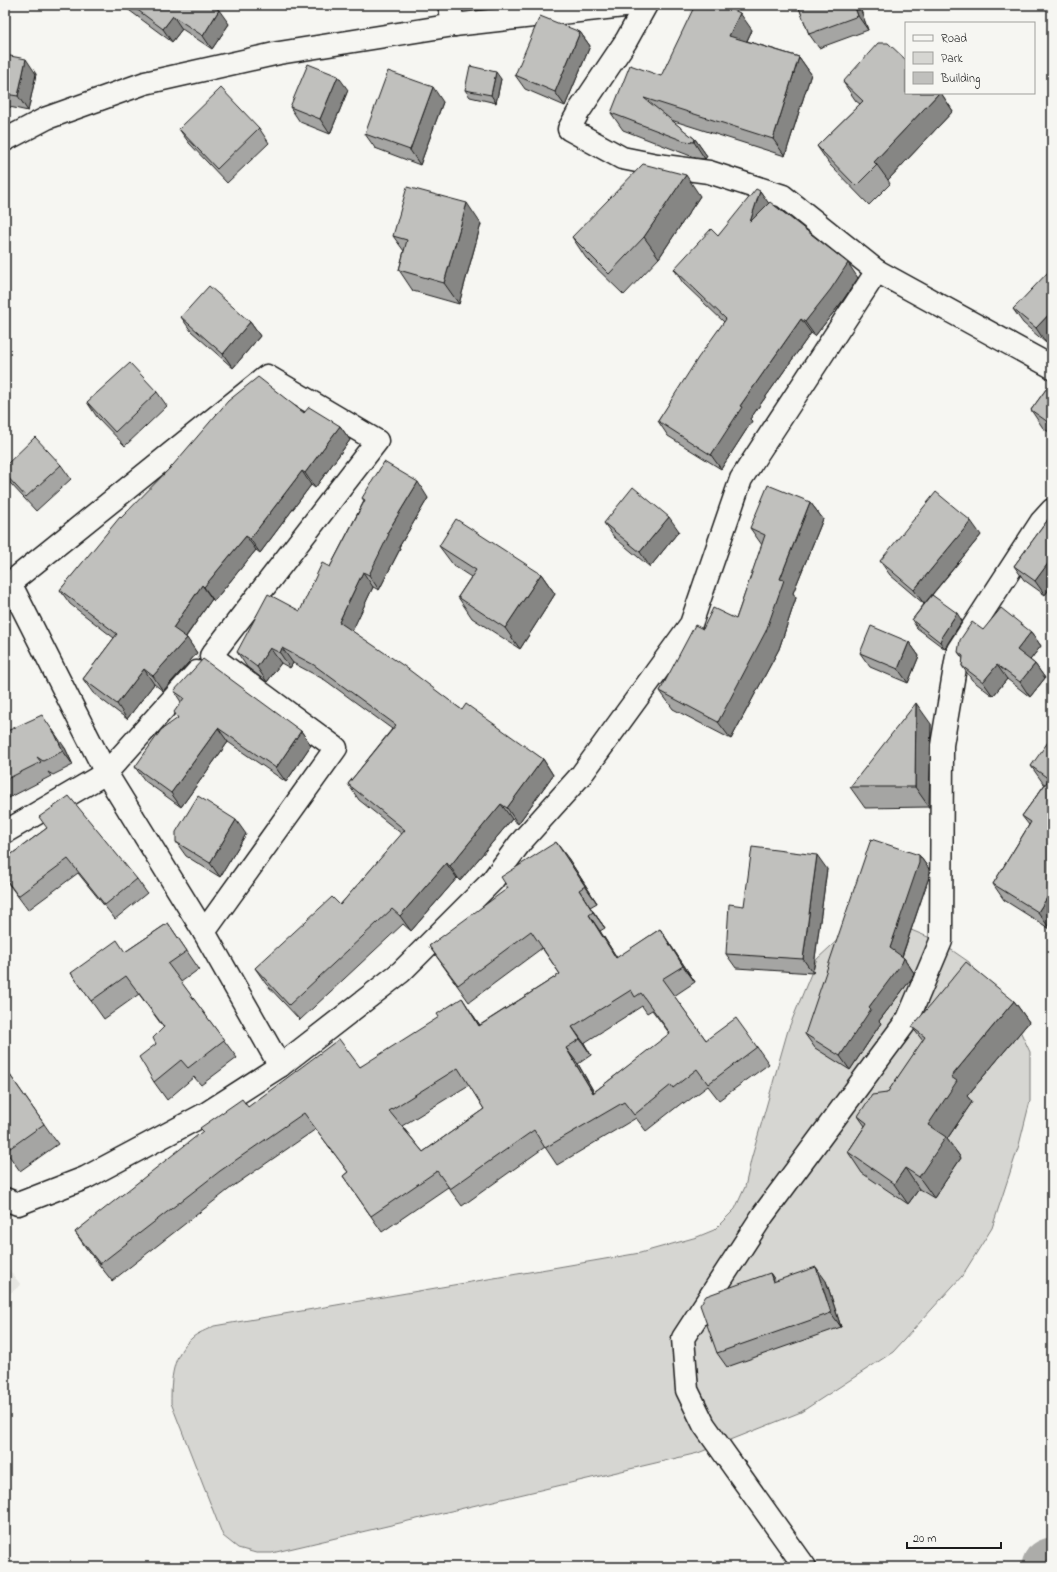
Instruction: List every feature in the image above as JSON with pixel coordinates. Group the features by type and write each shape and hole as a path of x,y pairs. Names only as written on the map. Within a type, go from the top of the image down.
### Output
{"street":[{"path":"5,140 47,118 145,82 452,15 633,5"},
{"path":"646,5 626,41 579,111 569,129 622,158 657,165 710,172 783,196 878,271 1052,367"},
{"path":"5,1199 18,1204 85,1178 207,1113 280,1066 401,972 492,881 520,842 582,774 690,624 741,479 878,271"},
{"path":"5,832 106,773 211,656 378,441 267,376 7,585 106,773 204,932 280,1066"},
{"path":"806,1567 704,1425 688,1390 683,1338 763,1215 908,1019 942,941 942,745 958,650 1041,522 1052,510"},
{"path":"204,932 336,748 211,656"}],"shaded area":[{"path":"5,1265 21,1285 5,1297"}],"green space":[{"path":"892,922 940,942 969,962 980,982 1014,1018 1030,1052 1030,1101 1019,1145 992,1228 962,1276 893,1352 801,1412 698,1453 272,1553 256,1553 238,1548 223,1536 171,1403 171,1385 174,1368 180,1352 194,1336 214,1326 640,1253 697,1237 714,1230 735,1209 745,1187 751,1160 788,1030 817,959 844,934"}],"building":[{"path":"131,5 211,5 219,10 203,36 173,16 163,29"},
{"path":"695,5 723,5 740,13 729,36 799,57 773,139 644,98 695,139 694,142 684,141 611,113 630,65 661,76"},
{"path":"798,5 854,5 858,16 809,34"},
{"path":"540,16 580,32 555,92 515,75"},
{"path":"878,43 888,43 905,59 905,94 938,94 874,162 877,165 856,186 817,146 863,101 843,82"},
{"path":"5,55 26,59 18,96 5,94"},
{"path":"308,64 338,76 320,119 290,107"},
{"path":"470,66 496,72 491,95 465,90"},
{"path":"388,71 433,87 410,150 365,134"},
{"path":"221,88 259,128 217,169 179,129"},
{"path":"643,164 686,175 644,237 609,274 572,237"},
{"path":"407,187 467,203 444,283 399,270 407,240 393,236"},
{"path":"756,189 760,191 750,222 770,202 848,263 831,289 805,322 801,319 740,406 742,407 711,455 658,421 698,358 726,319 674,269 711,229 718,236"},
{"path":"1051,269 1052,311 1036,328 1013,309"},
{"path":"209,286 250,322 223,354 181,317"},
{"path":"130,363 157,392 115,432 87,402"},
{"path":"258,377 304,413 309,407 340,426 305,473 302,471 250,539 246,536 204,587 202,585 173,628 187,638 153,676 144,669 117,704 83,679 117,634 60,590 120,517 121,518 173,465 228,401"},
{"path":"1052,381 1052,425 1031,410"},
{"path":"35,437 61,465 26,497 5,474 5,466"},
{"path":"384,462 418,482 387,533 389,534 369,575 363,572 339,622 404,666 462,710 466,704 543,759 507,808 501,804 450,866 446,863 400,916 392,909 289,1005 255,968 332,897 340,905 405,830 348,784 396,725 314,665 282,648 280,653 270,648 257,667 237,652 268,594 300,611 322,563 330,567 365,500 362,498"},
{"path":"768,485 810,502 780,579 784,580 766,631 718,722 660,691 695,625 703,629 713,608 736,619 765,535 750,528"},
{"path":"633,487 669,517 640,552 604,523"},
{"path":"936,492 971,521 914,590 880,561"},
{"path":"1052,514 1052,558 1035,581 1014,566"},
{"path":"456,519 541,574 505,628 458,597 476,570 439,546"},
{"path":"932,595 957,613 942,636 940,642 912,620"},
{"path":"1001,608 1031,632 1017,650 1035,664 1020,682 997,665 983,682 962,666 963,656 958,652 960,640 972,622 983,630"},
{"path":"871,626 909,642 898,669 860,653"},
{"path":"203,659 301,731 276,768 218,728 171,793 135,767 161,730 178,718 174,712 184,698 174,691"},
{"path":"916,703 915,787 850,787"},
{"path":"42,715 55,734 63,751 43,761 37,757 41,762 5,780 5,732"},
{"path":"1048,742 1052,745 1052,890 1038,912 993,884 1031,822 1022,816 1049,779 1031,766"},
{"path":"69,796 137,879 105,905 68,859 18,896 5,878 5,859 47,828 39,817"},
{"path":"198,796 236,820 210,863 176,842 176,832"},
{"path":"871,839 919,855 919,863 890,948 904,958 902,963 869,1007 871,1009 840,1056 805,1034"},
{"path":"556,842 585,886 579,890 593,912 589,915 616,958 660,929 683,966 662,979 706,1040 736,1018 757,1047 708,1084 697,1069 673,1088 671,1085 634,1115 624,1102 545,1148 534,1130 450,1189 437,1171 371,1216 343,1176 348,1172 304,1113 220,1171 100,1264 75,1232 203,1131 200,1128 242,1099 248,1107 339,1039 360,1067 439,1017 437,1014 462,998 479,1026 560,974 531,931 458,985 429,946 508,888 501,877","holes":["631,990 635,997 641,993 670,1033 593,1093 566,1048 580,1039 572,1027","458,1068 484,1109 423,1152 389,1111"]},
{"path":"752,847 817,855 803,959 726,954 729,904 744,906"},
{"path":"168,923 187,951 168,964 224,1040 188,1068 181,1060 154,1082 139,1057 156,1044 153,1038 164,1027 126,976 91,1001 71,973 117,940 125,952"},
{"path":"966,962 1014,1001 951,1077 957,1081 928,1125 946,1137 919,1177 905,1168 894,1184 848,1152 867,1123 858,1116 872,1095 887,1093 925,1037 912,1027"},
{"path":"5,1068 44,1124 6,1151 5,1150"},
{"path":"816,1267 831,1313 717,1353 700,1305 706,1296 770,1273 773,1282"}]}
